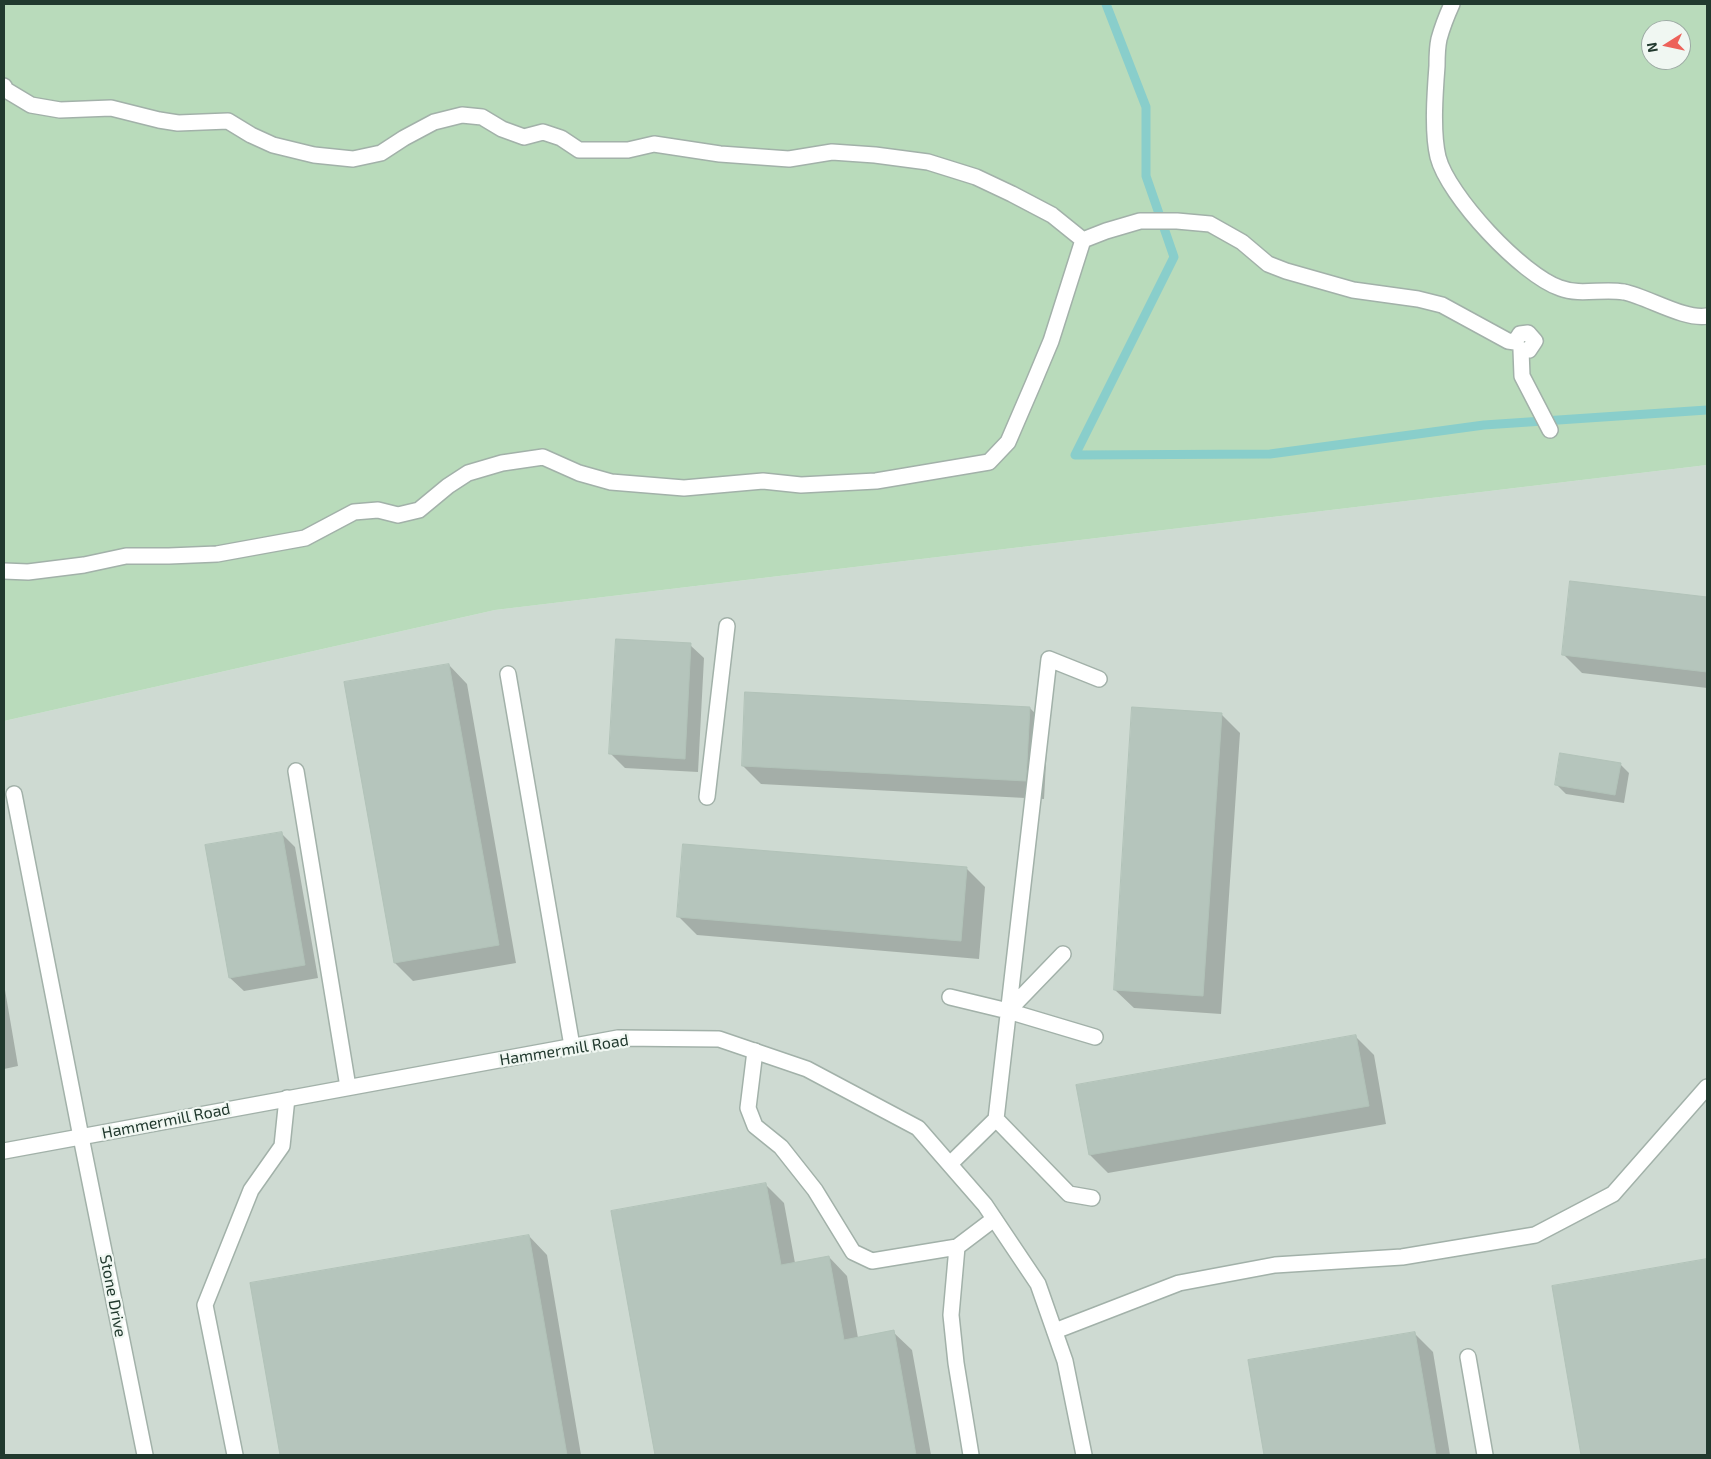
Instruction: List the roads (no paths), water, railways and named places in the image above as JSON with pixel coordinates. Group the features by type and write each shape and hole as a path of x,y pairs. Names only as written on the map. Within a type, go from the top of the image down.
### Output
{"street":[{"path":"1452,4 1438,41 1435,120 1438,157 1449,183 1468,208 1509,253 1534,273 1559,288 1580,293 1623,292 1680,312 1701,317 1707,316"},
{"path":"4,86 6,90 31,105 60,110 111,108 178,123 228,121 251,135 273,144 314,155 353,158 381,153 434,122 462,115 482,117 502,129 524,137 543,132 561,138 579,150 628,150 654,144 720,154 789,159 832,152 928,162 976,177 1012,194 1052,215 1083,240"},
{"path":"1083,240 1140,221 1178,221 1210,224 1242,242 1268,264 1286,271 1353,290 1442,304 1508,341 1515,342 1520,334 1528,333 1535,341 1529,350 1521,350 1522,376 1550,430"},
{"path":"4,570 28,572 84,565 126,556 217,554 305,538 354,512 378,510 398,515 419,510 448,486 468,473 502,463 544,457 579,473 611,482 684,488 763,481 801,485 876,481 989,462 1008,442 1051,341 1083,240"},
{"path":"707,797 727,626"},
{"path":"950,1164 996,1119 1048,659 1099,679"},
{"path":"508,674 572,1046"},
{"path":"296,771 348,1087"},
{"name":"Stone Drive","path":"14,794 145,1455"},
{"path":"1008,1010 1063,954"},
{"path":"950,997 1008,1010 1095,1037"},
{"name":"Hammermill Road","path":"4,1150 618,1038 719,1039 807,1069 918,1128 950,1164 985,1205 1038,1284 1065,1361 1084,1455"},
{"path":"755,1051 748,1108 755,1126 781,1147 815,1190 853,1252 872,1261 957,1247 994,1219"},
{"path":"1055,1331 1179,1283 1275,1265 1402,1257 1535,1235 1613,1194 1707,1087"},
{"path":"235,1455 206,1305 251,1190 282,1146 287,1098"},
{"path":"996,1119 1069,1194 1092,1198"},
{"path":"957,1247 951,1316 956,1363 971,1455"},
{"path":"1468,1357 1485,1455"}],"waterway":[{"path":"1106,4 1146,107 1146,176 1174,257 1075,455 1270,454 1484,425 1707,410"}]}
